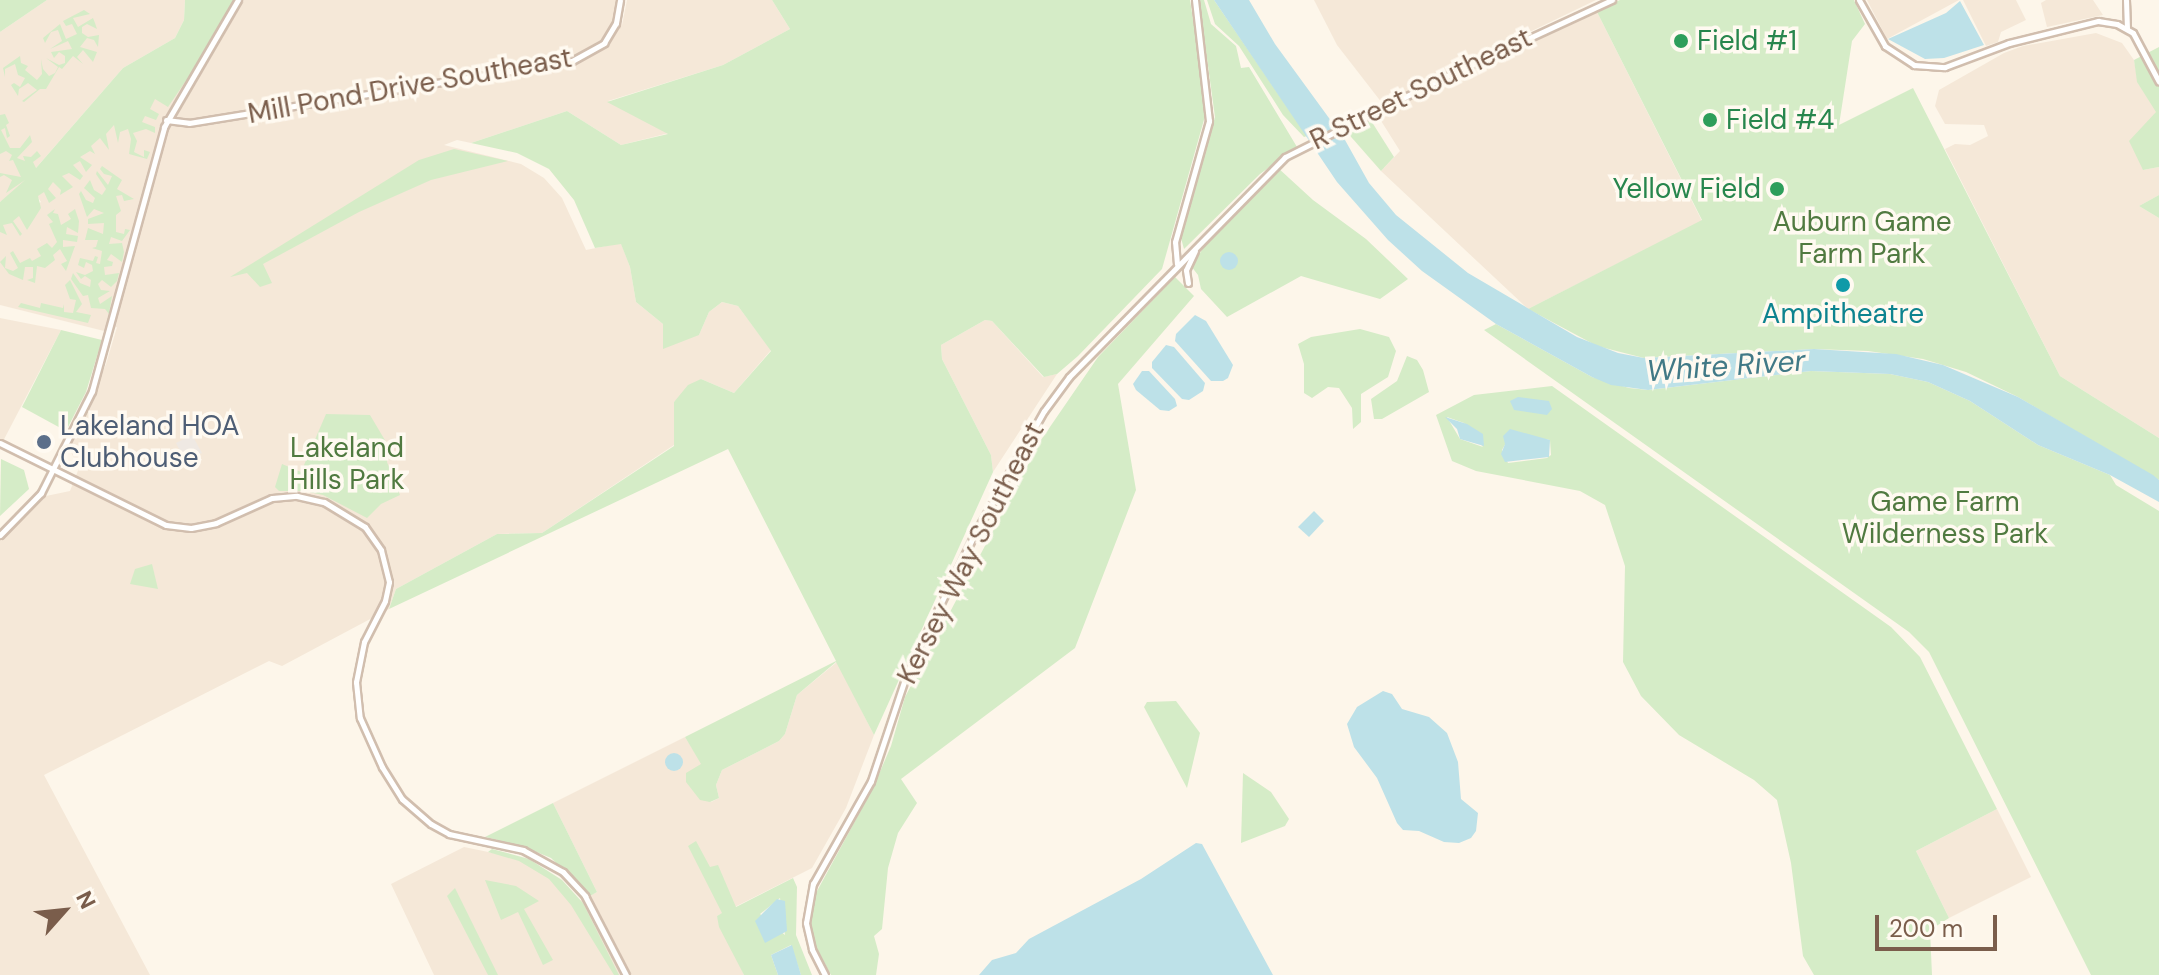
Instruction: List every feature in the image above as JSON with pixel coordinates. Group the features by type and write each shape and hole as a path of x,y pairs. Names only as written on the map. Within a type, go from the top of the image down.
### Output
{"street":[{"path":"0,535 34,502 53,470 99,370 141,199 166,120 238,0"},
{"name":"Mill Pond Drive Southeast","path":"166,120 189,123 572,61 604,43 616,23 620,0"},
{"path":"1177,265 1175,242 1209,121 1195,0"},
{"name":"R Street Southeast","path":"1285,157 1603,1 1612,0"},
{"path":"1859,0 1885,46 1914,65 1945,67 2009,43 2098,21 2127,28 2137,39 2159,82"},
{"path":"2126,0 2127,28"},
{"name":"Kersey Way Southeast","path":"825,975 807,931 810,892 871,781 907,673 974,535 1044,411 1069,377 1285,157"},
{"path":"1188,283 1188,263 1201,241"},
{"path":"0,443 158,522 175,527 216,523 272,498 297,496 324,502 365,527 381,550 389,582 385,601 364,642 358,666 357,702 365,731 387,775 402,799 431,824 449,834 523,850 563,872 585,896 626,975"}],"shaded area":[{"path":"47,0 185,0 184,20 175,38 123,68 15,192 0,202 0,32"},
{"path":"238,0 619,0 618,15 622,25 627,0 772,0 790,29 723,65 608,101 669,133 621,145 567,111 471,143 457,140 444,145 521,164 544,178 562,198 586,250 621,243 630,267 636,302 663,324 699,335 709,312 722,302 738,306 771,350 734,393 701,379 674,402 674,445 542,533 497,534 396,589 389,609 282,666 269,661 44,775 150,975 0,975 0,541 46,496 70,491 79,468 69,448 106,364 117,327 104,331 0,305 0,224 41,202 37,196 42,178"},
{"path":"1314,0 1596,0 1382,103 1337,45"},
{"path":"1867,0 1959,0 1887,39"},
{"path":"1963,0 2016,0 2026,20 2001,32 1998,42 1986,46"},
{"path":"2046,0 2093,0 2103,15 2047,27 2041,3"},
{"path":"1596,10 1702,221 1528,309 1381,171 1400,151 1378,116"},
{"path":"2096,33 2122,43 2134,60 2138,83 2157,112 2143,170 2159,167 2159,195 2139,206 2159,218 2159,438 2060,376 1945,149 1955,144 1970,145 1988,136 1984,125 1945,124 1935,106 1939,90 2004,53 2023,46"},
{"path":"0,318 61,330 0,447"},
{"path":"985,320 992,321 1043,377 1057,374 993,472 991,455 942,359 941,345"},
{"path":"192,435 202,453 173,467 167,455 179,449 176,443"},
{"path":"837,662 874,735 846,808 812,868 717,916 744,975 434,975 391,884 464,847 517,858 532,865 553,880 573,904 597,892 553,803 685,737 702,764 707,800 711,802 719,798 716,785 722,770 779,741 785,734 797,695"},
{"path":"1997,809 2031,877 1949,918 1916,851"}],"green space":[{"path":"0,0 47,0 0,32"},
{"path":"185,0 238,0 194,79 185,82 168,107 155,99 150,109 159,114 156,120 145,116 142,122 155,127 155,133 146,129 133,133 137,141 134,152 144,157 144,150 150,152 147,159 129,154 131,139 128,129 120,132 118,143 114,125 106,134 109,150 100,138 91,146 95,154 90,151 80,157 92,165 86,172 80,161 73,165 83,176 80,180 69,173 62,176 73,187 60,195 61,190 53,182 48,189 56,198 49,203 44,192 38,196 41,208 27,230 19,216 13,221 22,234 20,236 12,223 3,225 7,235 0,232 0,202 25,180 6,193 12,180 4,175 0,177 0,173 21,177 13,160 9,161 12,155 6,151 0,154 0,115 5,114 9,123 6,125 10,136 7,138 5,128 1,130 10,148 20,148 30,135 32,142 17,158 25,161 23,156 31,157 37,151 41,156 33,162 36,168 123,68 175,38 184,20"},
{"path":"772,0 1190,0 1207,109 1162,269 1078,356 1057,374 1044,377 992,321 985,320 941,345 942,359 991,455 993,472 874,735 836,662 797,695 785,734 779,741 722,770 716,785 719,798 710,802 700,800 686,782 686,773 701,764 685,737 836,661 728,449 389,609 396,589 497,534 542,533 674,446 674,402 688,385 701,379 734,393 771,351 738,306 722,302 709,312 699,335 663,349 663,324 636,302 630,267 621,244 595,248 574,200 549,169 517,153 471,143 567,111 621,145 668,134 607,102 723,65 790,29"},
{"path":"1199,0 1204,0 1211,24 1236,46 1241,68 1249,67 1297,147 1260,174 1184,249 1181,238 1215,117"},
{"path":"1207,0 1214,0 1307,136 1304,137 1283,115 1239,46 1215,24"},
{"name":"Auburn Game Farm Park","path":"1620,0 1854,0 1865,24 1852,41 1839,125 1913,88 2060,376 2159,438 2159,480 2018,397 1966,372 1923,359 1868,351 1814,349 1644,358 1597,346 1528,309 1702,220 1596,10"},
{"path":"84,10 90,14 73,18 78,27 93,18 97,29 87,24 82,27 82,33 88,37 99,35 98,47 94,40 87,38 80,47 97,52 93,62 83,50 77,57 83,64 73,56 62,69 59,67 46,89 40,89 22,101 37,90 28,83 19,89 18,96 11,85 14,83 20,87 25,78 18,75 15,64 5,69 5,77 3,68 20,56 21,63 28,66 25,70 37,80 42,74 41,59 43,69 49,76 55,73 58,67 46,58 59,65 65,63 65,56 59,52 54,58 51,52 72,49 68,41 50,49 62,41 58,30 51,32 45,43 43,38 60,24 66,39 77,34 72,24 66,26 63,21"},
{"path":"2159,47 2159,167 2143,170 2129,141 2156,112 2137,82 2134,60"},
{"path":"1370,119 1394,157 1381,171 1345,130"},
{"path":"454,149 508,161 431,180 359,212 263,264 272,283 260,287 247,273 230,277 419,160"},
{"path":"102,166 122,180 117,189 134,199 124,201 122,195 116,196 121,211 116,215 116,232 124,234 125,229 130,230 122,241 111,237 109,244 122,243 124,252 122,262 111,254 107,260 113,262 112,266 104,267 105,275 119,273 117,281 111,287 102,280 98,284 101,290 110,291 98,298 100,304 112,296 109,314 105,309 91,308 88,295 83,296 71,279 73,273 80,283 90,287 91,280 85,276 81,279 76,272 85,275 93,271 92,265 86,262 84,268 78,265 80,258 93,261 95,256 98,257 96,263 100,264 102,251 92,248 96,247 98,240 85,240 88,228 103,234 104,223 88,224 88,219 104,213 94,209 87,217 79,194 81,191 86,200 93,203 95,198 84,188 90,180 94,190 102,195 106,189 97,171 108,185 112,176 104,174 100,169"},
{"path":"1277,167 1313,200 1366,239 1408,279 1380,299 1301,276 1227,317 1201,289 1198,275 1191,266 1211,237"},
{"path":"2159,195 2159,218 2139,206"},
{"path":"55,209 53,213 58,214 61,225 71,219 68,214 75,209 79,221 78,233 67,227 66,234 78,236 77,242 63,240 63,247 75,246 66,271 61,264 67,261 60,249 53,255 55,260 45,268 37,266 35,283 27,280 33,278 33,267 25,267 23,280 9,274 0,262 6,256 5,268 13,271 18,268 10,253 13,251 20,263 30,258 32,261 41,256 37,249 47,243 52,248 57,242 49,224 53,222 47,215"},
{"path":"1175,277 1194,296 1118,384 1136,490 1075,648 901,779 917,803 898,833 888,868 882,929 874,936 879,954 876,975 831,975 816,947 810,923 816,893 873,788 891,746 905,697 1041,440 1098,357"},
{"path":"70,280 82,304 76,312 91,315 88,323 18,307 21,303 40,308 41,303 63,308 64,304 64,312 73,313 76,300 70,299 65,285"},
{"name":"Game Farm Wilderness Park","path":"1496,324 1592,377 1629,388 1648,390 1811,371 1890,374 1928,382 1970,401 2038,445 2110,475 2116,485 2159,511 2159,975 2091,975 1929,652 1909,632 1484,330"},
{"path":"1360,329 1389,337 1396,351 1388,377 1361,394 1361,422 1353,429 1352,408 1339,388 1328,387 1312,398 1304,393 1304,364 1298,344 1311,337"},
{"path":"61,330 102,340 86,392 66,431 22,407"},
{"path":"1407,356 1417,360 1429,392 1382,419 1374,419 1371,399 1397,381"},
{"path":"1552,386 1891,627 1920,657 1997,809 1916,851 1949,918 1930,930 1932,975 1814,975 1803,956 1791,863 1777,800 1754,780 1679,735 1641,696 1623,662 1625,566 1605,505 1580,491 1476,471 1452,461 1436,415 1474,395","holes":["1447,417 1464,423 1483,447 1460,439","1513,430 1516,434 1550,440 1551,455 1508,463 1502,450"]},
{"name":"Lakeland Hills Park","path":"326,414 370,415 389,447 387,462 400,495 381,504 367,518 323,495 279,491 275,487 282,464 301,472"},
{"path":"1,459 24,470 29,489 0,516"},
{"path":"152,564 158,589 130,584 135,569"},
{"path":"1176,701 1200,733 1187,788 1144,707 1147,702"},
{"path":"1243,773 1271,792 1289,819 1285,826 1241,843"},
{"path":"553,803 597,892 590,896 551,858 522,846 485,837"},
{"path":"696,841 710,867 718,865 736,907 793,878 797,887 796,935 812,975 801,975 791,945 771,955 778,975 744,975 719,927 717,916 722,913 688,846","holes":["780,898 785,935 760,914"]},
{"path":"492,849 529,859 562,880 583,903 619,975 614,975 571,905 549,879 519,861 488,852"},
{"path":"485,880 516,886 539,901 524,909 553,960 543,965 518,912 501,920"},
{"path":"455,888 498,975 488,975 447,896"}],"water":[{"name":"White River","path":"1214,0 1249,0 1275,44 1345,140 1369,183 1396,215 1468,273 1577,337 1618,353 1644,358 1814,349 1896,354 1943,365 2018,397 2153,475 2159,480 2159,502 2110,475 2038,445 1970,401 1928,382 1890,374 1811,371 1648,390 1611,385 1592,377 1496,324 1422,271 1388,240 1337,182"},
{"path":"1960,1 1984,45 1944,58 1925,59 1888,39 1946,13"},
{"path":"1229,252 1238,261 1229,270 1220,261"},
{"path":"1195,315 1206,321 1233,365 1228,378 1223,381 1211,381 1175,341 1176,334"},
{"path":"1166,345 1174,347 1205,383 1203,391 1189,400 1182,399 1152,368 1152,362"},
{"path":"1142,371 1149,371 1175,399 1177,406 1169,411 1160,410 1136,390 1133,384"},
{"path":"1518,397 1549,401 1552,409 1547,415 1514,410 1510,401"},
{"path":"1445,417 1467,424 1483,434 1484,446 1460,439 1457,429"},
{"path":"1510,429 1550,440 1549,457 1505,462 1501,454 1505,444 1503,436"},
{"path":"1314,511 1324,521 1309,537 1298,527"},
{"path":"1383,691 1392,694 1402,709 1429,717 1447,733 1458,762 1461,799 1478,813 1476,831 1471,838 1459,843 1444,842 1419,831 1403,830 1397,823 1377,778 1354,747 1347,724 1357,707"},
{"path":"674,753 683,762 674,771 665,762"},
{"path":"1196,843 1202,844 1273,975 979,975 992,960 1016,953 1029,939 1141,879"},
{"path":"777,899 785,901 787,931 765,943 755,921"},
{"path":"792,945 801,975 778,975 771,955"}],"place":[{"name":"Field #1","path":"1681,41"},
{"name":"Field #4","path":"1710,120"},
{"name":"Yellow Field","path":"1777,189"},
{"name":"Ampitheatre","path":"1843,285"},
{"name":"Lakeland HOA Clubhouse","path":"44,442"}]}
